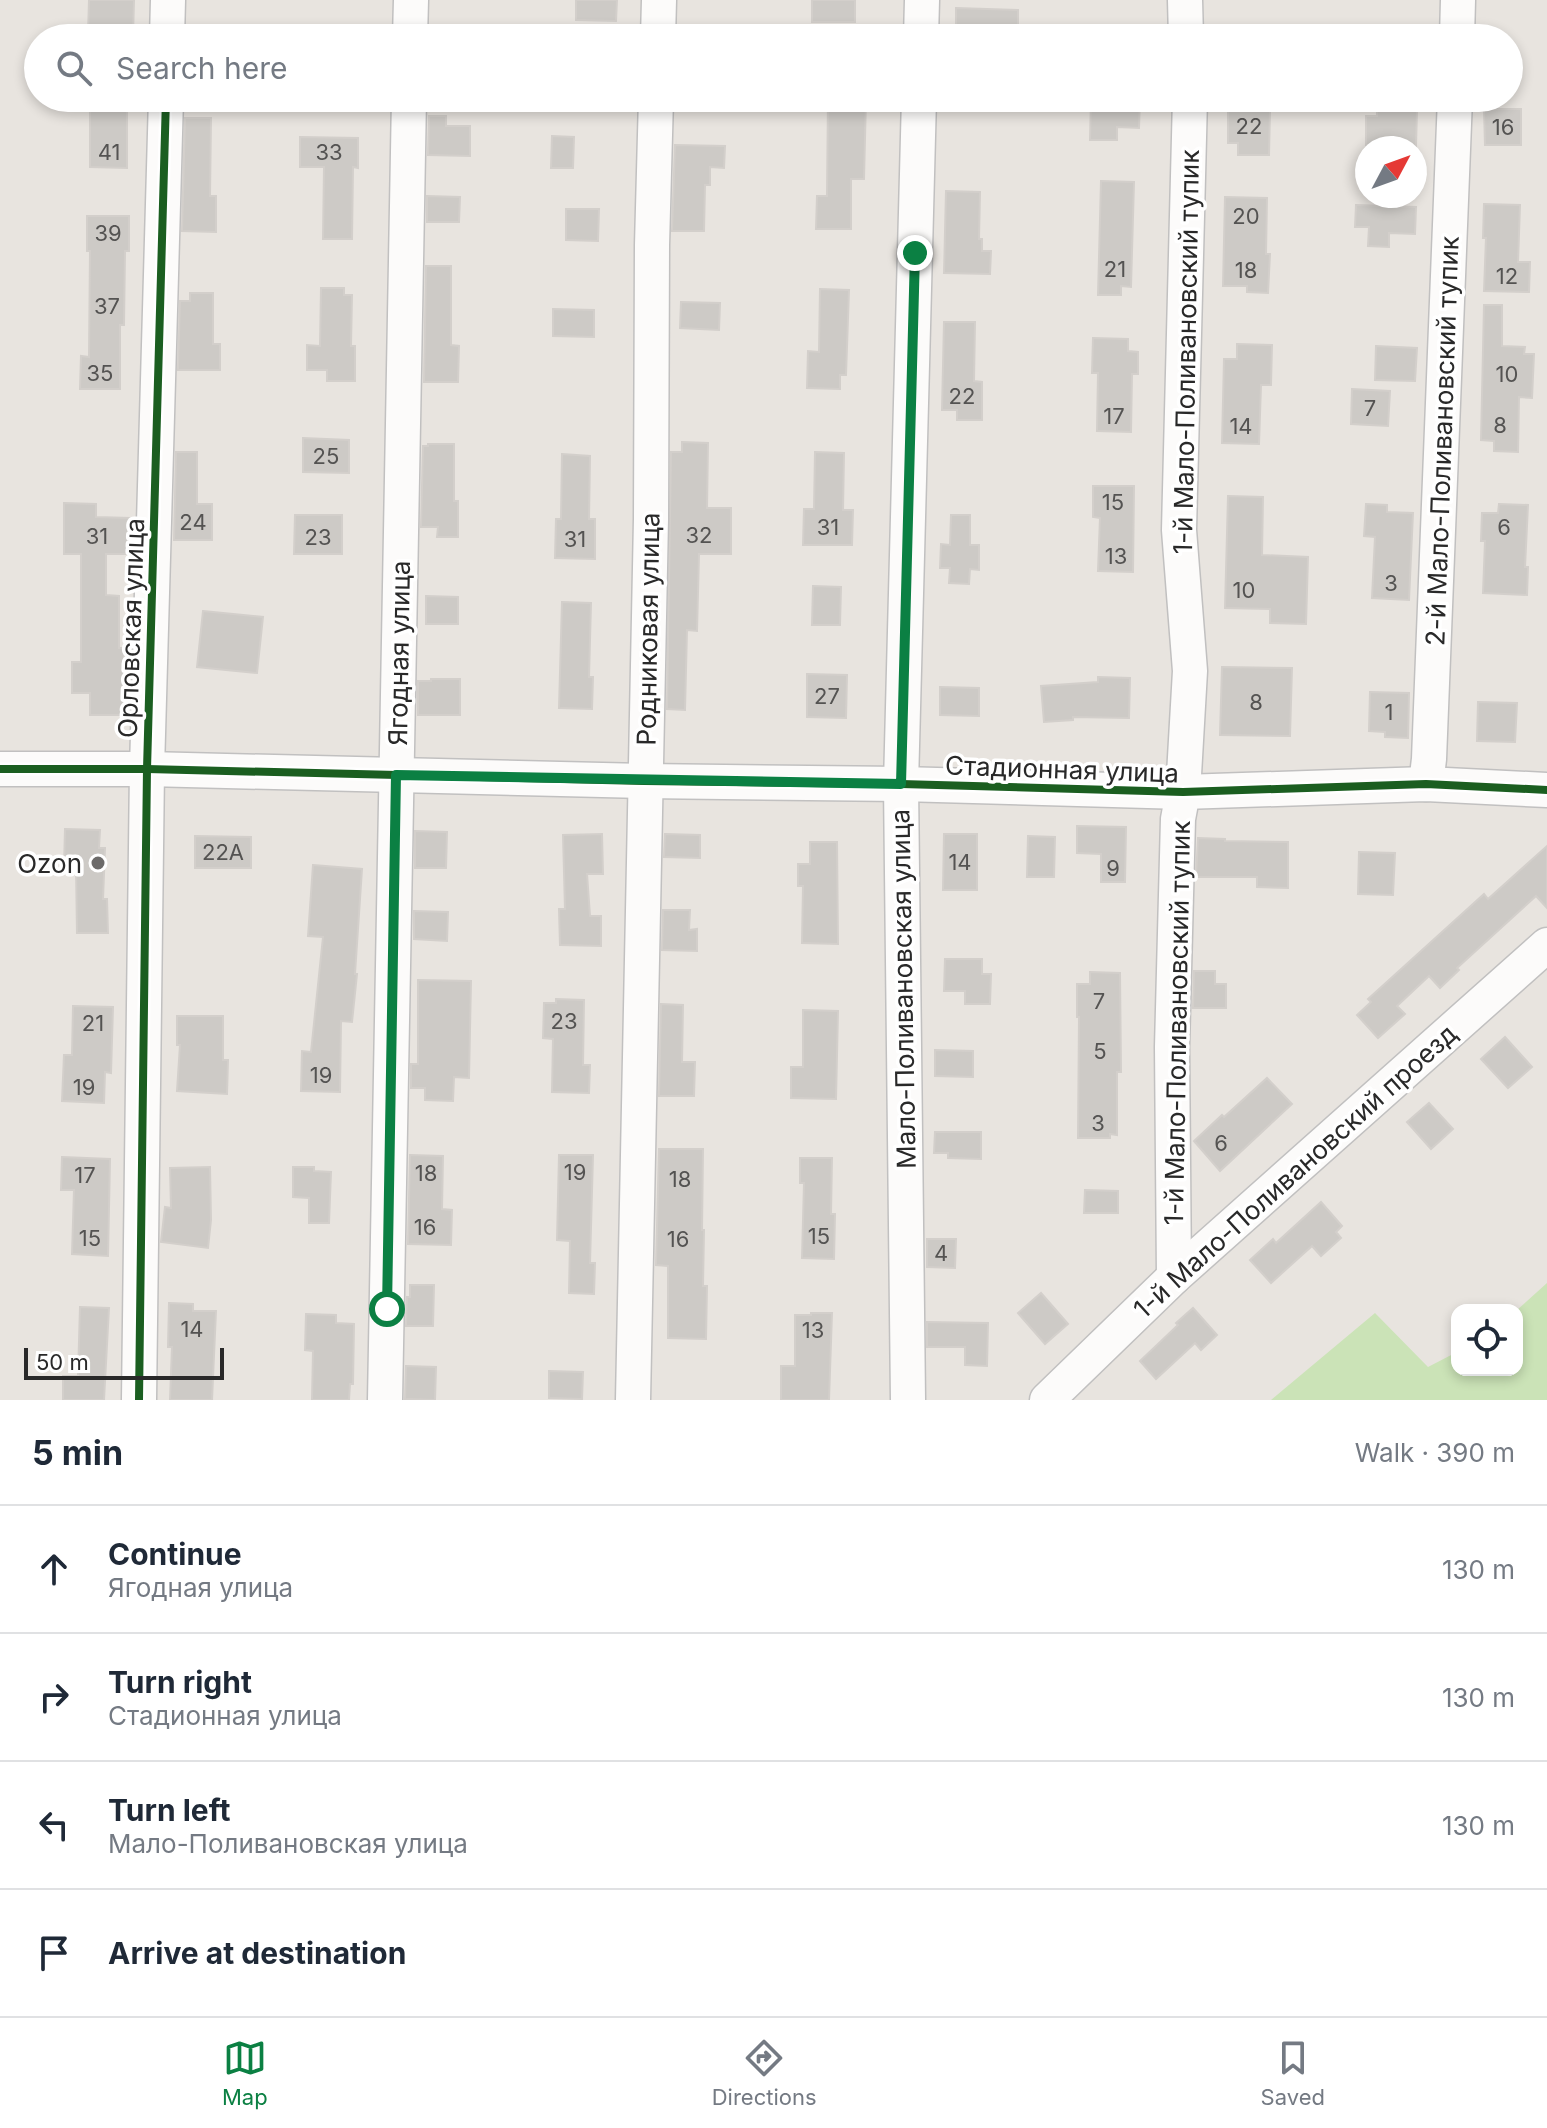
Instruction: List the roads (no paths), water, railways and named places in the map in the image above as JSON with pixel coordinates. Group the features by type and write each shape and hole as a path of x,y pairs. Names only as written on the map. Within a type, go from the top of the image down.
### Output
{"street":[{"path":"167,24 168,0"},
{"path":"410,24 411,0"},
{"path":"658,24 659,0"},
{"path":"921,24 922,0"},
{"path":"1185,0 1185,24"},
{"path":"1457,24 1458,0"},
{"name":"Орловская улица","path":"139,1400 147,769 166,112"},
{"name":"Ягодная улица","path":"385,1400 409,112"},
{"name":"Родниковая улица","path":"633,1400 651,519 656,112"},
{"name":"Мало-Поливановская улица","path":"908,1400 901,784 919,112"},
{"name":"1-й Мало-Поливановский тупик","path":"1174,1277 1172,1047 1178,819 1183,792 1190,671 1179,530 1190,112"},
{"name":"2-й Мало-Поливановский тупик","path":"1426,784 1454,112"},
{"name":"Стадионная улица","path":"0,769 147,769 1183,792 1426,784 1547,790"},
{"name":"1-й Мало-Поливановский проезд","path":"1047,1400 1174,1277 1547,945"}],"place":[{"name":"Ozon","path":"98,863"}]}
